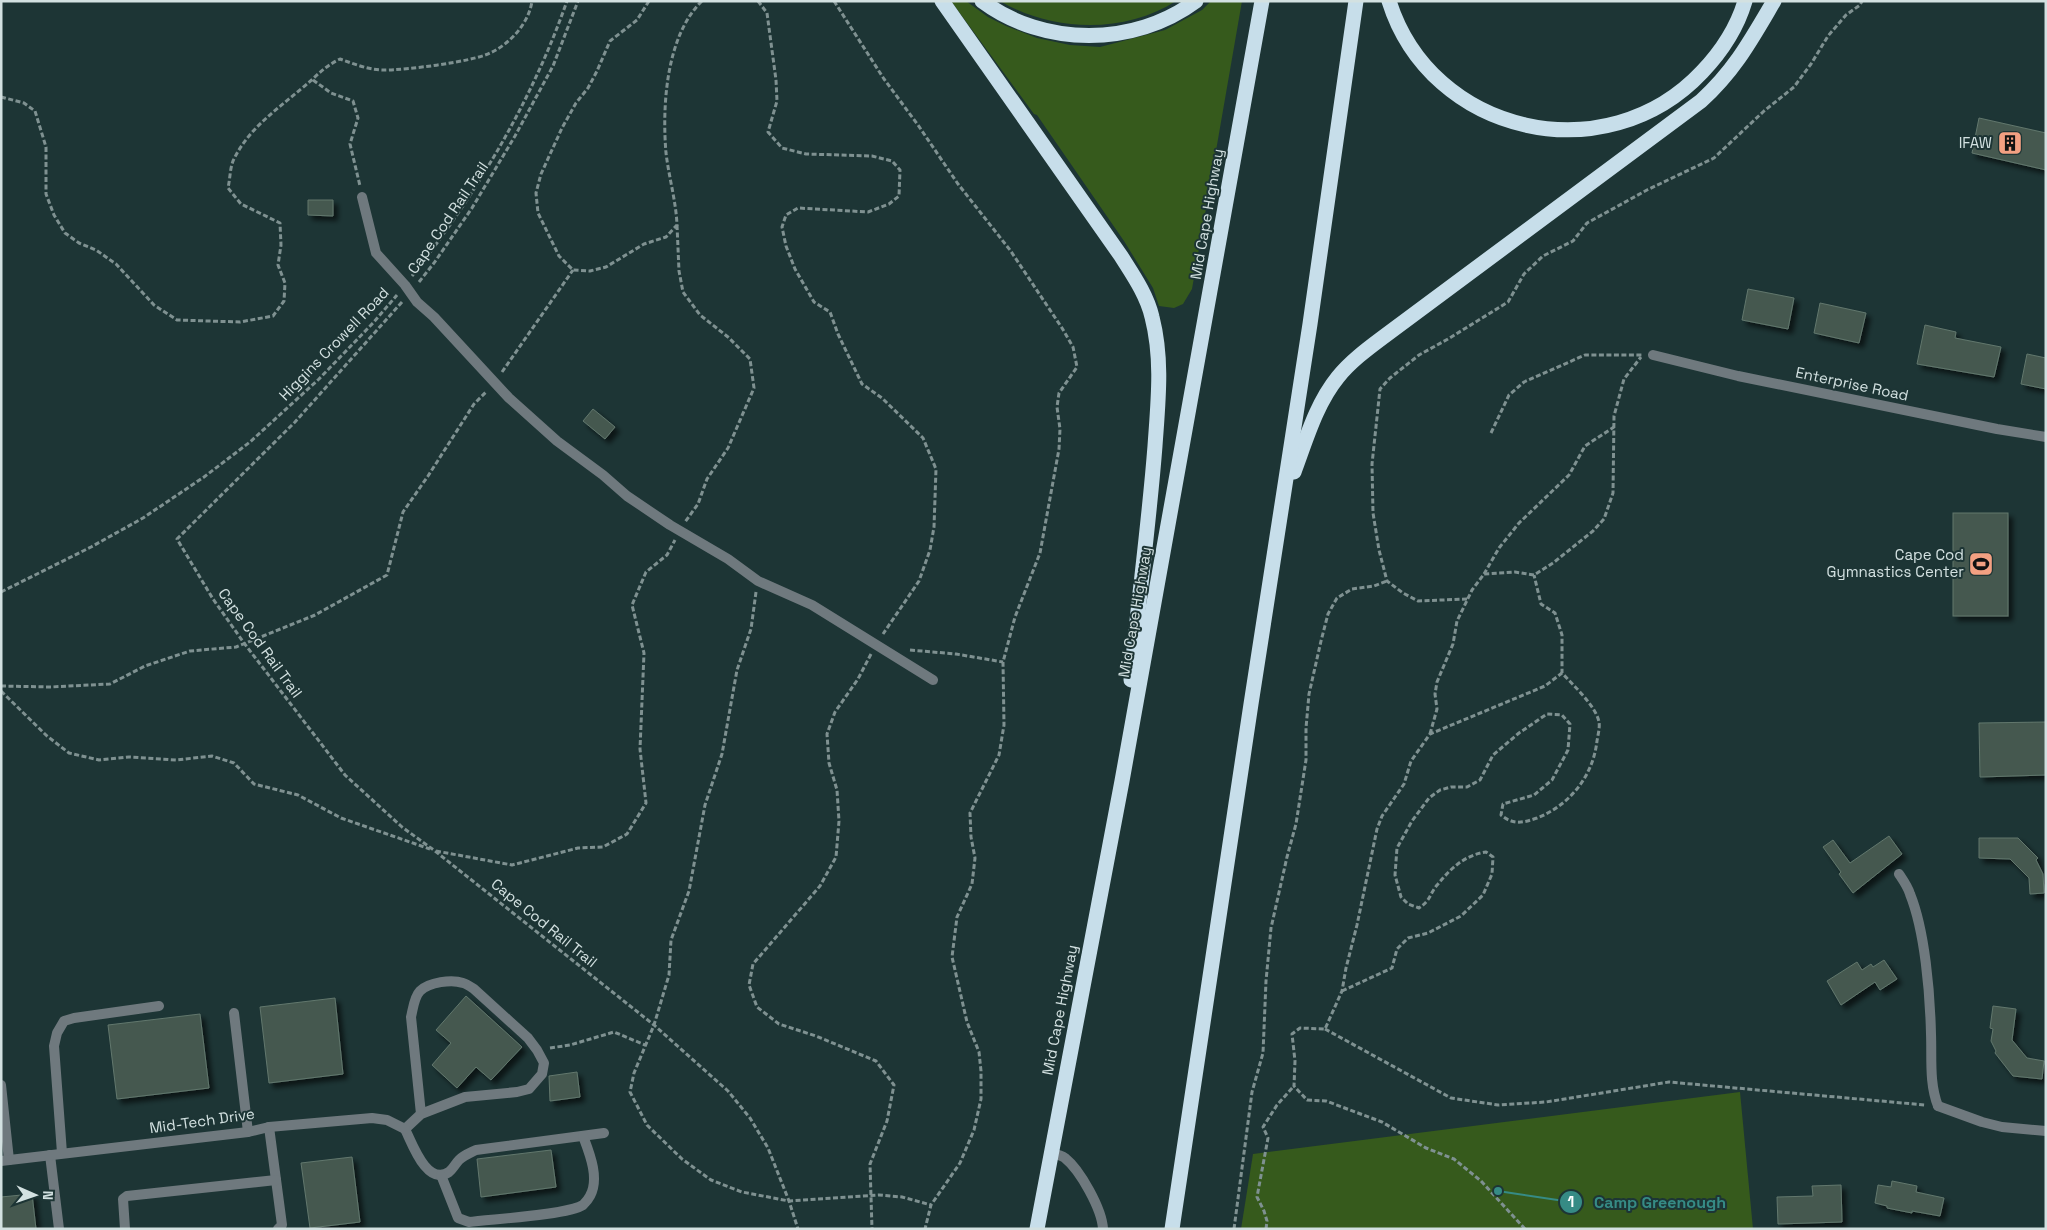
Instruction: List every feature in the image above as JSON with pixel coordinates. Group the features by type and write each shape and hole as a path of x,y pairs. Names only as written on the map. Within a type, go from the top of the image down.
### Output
{"highway":[{"path":"942,1 1121,256 1142,291 1152,315 1160,379 1151,499 1139,596 1122,781"},
{"path":"982,1 1024,24 1046,32 1086,36 1126,32 1147,26 1167,19 1196,1"},
{"name":"Mid Cape Highway","path":"1037,1229 1122,781 1262,1"},
{"path":"1172,1229 1283,502 1356,1"},
{"path":"1389,1 1398,26 1418,59 1432,75 1462,99 1497,117 1516,124 1536,128 1591,130 1627,121 1652,110 1681,92 1712,63 1736,23 1745,1"},
{"path":"1760,25 1770,1"},
{"path":"1283,502 1320,406 1328,391 1349,365 1701,101 1726,76 1751,42 1774,1"}],"street":[{"path":"362,197 376,253 417,302 434,317 494,382 556,441 603,475 627,496 728,559 758,581 812,604 933,680"},
{"name":"Enterprise Road","path":"1653,354 1738,376 2046,438"},
{"path":"1899,874 1910,892 1918,916 1930,1015 1932,1092 1938,1106 1995,1125 2046,1131"},
{"path":"421,1114 411,1017 414,1003 420,990 430,985 446,982 463,983 474,989 528,1038 544,1063 542,1074 529,1089 517,1092 464,1097 421,1114 405,1129 430,1173 440,1175 449,1172 461,1158 476,1150 604,1133"},
{"path":"62,1154 54,1046 57,1033 64,1020 159,1006"},
{"path":"234,1013 248,1132"},
{"path":"1,1085 5,1160"},
{"name":"Mid-Tech Drive","path":"5,1160 248,1132 269,1127 372,1118 387,1120 405,1129"},
{"path":"269,1127 282,1225 278,1229"},
{"path":"440,1175 458,1218 469,1222 564,1211 583,1205 591,1195 593,1184 592,1161 583,1136"},
{"path":"1050,1153 1063,1156 1071,1164 1096,1202 1102,1216 1103,1229"},
{"path":"50,1155 58,1229"},
{"path":"125,1229 122,1202 124,1197 127,1196 276,1180"}],"path":[{"path":"1,97 24,103 35,111 46,147 46,194 54,215 65,233 79,243 96,250 116,264 154,305 177,320 240,322 272,316 284,301 285,284 278,265 281,245 280,223 241,204 228,188 233,163 246,140 267,116 313,80 325,66 340,59 360,66 384,70 452,62 490,54 511,39 525,22 532,1"},
{"name":"Higgins Crowell Road","path":"1,592 91,548 144,518 204,477 250,442 408,289 464,205 506,136 546,57 567,1"},
{"name":"Cape Cod Rail Trail","path":"578,1 553,66 515,136 472,208 434,263 408,289 322,393 177,539 213,599 244,644 345,775 402,827 435,851 654,1025 728,1091 750,1118 768,1148 798,1229"},
{"path":"650,1 637,20 610,41 593,80 576,103 562,128 541,174 536,193 538,213 559,256 573,270 590,271 606,267 644,244 666,237 676,226"},
{"path":"1,691 46,736 70,753 99,760 129,757 176,760 212,756 234,763 254,784 298,795 341,818 435,851 512,865 578,848 603,847 627,834 646,803 640,749 644,653 632,605 646,572 668,555 679,530 698,504 707,478 728,448 754,388 750,359 728,337 700,314 683,292 679,271 676,208 666,152 668,83 671,59 680,35 691,11 702,1"},
{"path":"758,1 768,13 776,80 777,101 768,132 782,148 806,154 872,156 892,160 900,170 899,196 889,204 868,212 798,208 786,215 782,227 786,246 795,269 814,302 830,312 838,334 862,384 882,398 923,438 936,469 934,527 930,550 919,581 876,644 858,679 835,712 827,734 829,762 837,790 840,821 836,857 820,886 753,964 749,985 756,1007 779,1024 816,1036 876,1061 894,1085 887,1121 870,1164 872,1229"},
{"path":"834,1 884,79 958,184 1010,250 1073,347 1077,367 1059,393 1057,407 1060,429 1059,449 1040,553 1015,617 1003,662 1004,726 999,755 970,813 971,837 975,858 972,884 957,917 952,957 967,1022 979,1052 982,1071 981,1099 974,1130 960,1163 931,1204 925,1229"},
{"path":"1467,599 1418,601 1403,594 1387,582 1373,513 1372,464 1380,389 1390,378 1419,355 1508,302 1524,274 1543,256 1573,241 1588,223 1647,190 1714,158 1764,111 1794,87 1828,36 1846,15 1860,5 1862,1"},
{"path":"313,80 331,93 354,101 358,118 350,144 362,197"},
{"path":"1,686 51,687 110,684 145,666 190,651 236,647 244,644 315,615 387,575 402,512 428,476 474,404 515,356 573,270"},
{"path":"1491,433 1508,395 1524,382 1585,355 1653,354"},
{"path":"1484,574 1515,572 1534,575 1580,542 1604,519 1613,493 1614,416 1624,379 1642,355"},
{"path":"1325,1028 1342,991 1377,829 1382,816 1404,784 1411,761 1430,734 1435,722 1437,709 1436,682 1453,644 1457,620 1467,599 1499,548 1518,523 1569,475 1585,446 1614,426"},
{"path":"1342,991 1392,968 1397,949 1408,938 1428,933 1461,916 1483,895 1492,874 1493,857 1486,852 1464,858 1437,885 1429,901 1419,908 1408,904 1401,897 1395,875 1397,848 1412,821 1429,798 1440,790 1452,786 1467,787 1480,780 1493,755 1519,733 1547,714 1562,715 1570,724 1568,750 1552,780 1534,795 1503,804 1502,816 1509,822 1524,823 1552,812 1573,795 1587,775 1595,754 1599,722 1593,709 1562,672 1562,636 1555,613 1540,604 1534,575"},
{"path":"758,581 751,629 737,670 722,754 706,805 689,892 671,940 669,975 654,1025 634,1073 630,1092 647,1125 682,1159 711,1180 742,1192 789,1201 871,1196 902,1197 931,1204"},
{"path":"1234,1229 1252,1092 1263,1053 1266,981 1272,928 1287,856 1296,824 1306,760 1309,694 1321,641 1328,614 1336,598 1352,589 1387,582"},
{"path":"908,649 1003,662"},
{"path":"1430,734 1545,686 1562,672"},
{"path":"1266,1229 1267,1221 1257,1197 1268,1138 1264,1128 1277,1105 1294,1086 1295,1061 1292,1034 1300,1028 1325,1028 1451,1098 1498,1105 1546,1102 1669,1082 1938,1106"},
{"path":"537,1050 570,1045 614,1032 645,1045"},
{"path":"1294,1086 1307,1100 1326,1101 1382,1122 1426,1148 1454,1159 1481,1181 1525,1229"}],"green space":[{"path":"951,1 966,1 988,17 1037,38 1070,45 1100,47 1165,30 1202,10 1211,1 1242,1 1192,289 1183,304 1174,308 1159,306 1153,288 1124,241 1037,115 1034,114"},
{"path":"1000,1 1176,1 1156,12 1134,19 1112,24 1088,25 1042,19"},
{"path":"1740,1092 1753,1229 1241,1229 1253,1154"}],"building":[{"name":"IFAW","path":"1979,118 2046,133 2046,170 1972,153"},
{"path":"308,200 333,200 333,216 308,215"},
{"path":"1748,289 1794,298 1788,329 1742,320"},
{"path":"1820,303 1866,313 1859,343 1814,333"},
{"path":"1925,325 1956,332 1955,338 2001,347 1994,377 1917,364"},
{"path":"2027,354 2046,358 2046,389 2021,384"},
{"path":"593,409 615,427 605,439 583,421"},
{"name":"Cape Cod Gymnastics Center","path":"1953,513 2008,513 2008,616 1953,616"},
{"path":"2046,722 2046,775 1980,777 1979,723"},
{"path":"1889,836 1902,854 1853,893 1823,847 1833,840 1850,863"},
{"path":"1979,838 2018,838 2038,858 2036,860 2043,874 2044,893 2030,894 2029,878 2010,859 1979,858"},
{"path":"1884,960 1897,979 1880,990 1875,982 1841,1005 1827,981 1857,962 1862,970 1871,964 1873,967"},
{"path":"466,996 522,1047 491,1080 476,1067 457,1088 432,1065 451,1043 436,1030"},
{"path":"335,998 343,1074 269,1083 260,1007"},
{"path":"1993,1006 2016,1009 2012,1040 2027,1058 2044,1061 2042,1079 2013,1076 1995,1053 1996,1051 1991,1041 1993,1029 1990,1028"},
{"path":"200,1014 209,1088 117,1099 108,1025"},
{"path":"577,1072 580,1097 550,1101 549,1076"},
{"path":"551,1150 556,1187 481,1197 477,1159"},
{"path":"352,1157 360,1222 310,1228 301,1163"},
{"path":"1892,1181 1917,1186 1916,1192 1944,1198 1940,1216 1887,1208 1887,1206 1875,1203 1878,1185 1891,1187"},
{"path":"1841,1185 1842,1222 1778,1224 1777,1197 1813,1196 1812,1186"},
{"path":"32,1194 36,1229 1,1229 1,1197"}],"place":[{"name":"IFAW","path":"2010,143"},
{"name":"Cape Cod Gymnastics Center","path":"1981,564"},
{"name":"Camp Greenough","path":"1498,1191"}]}
